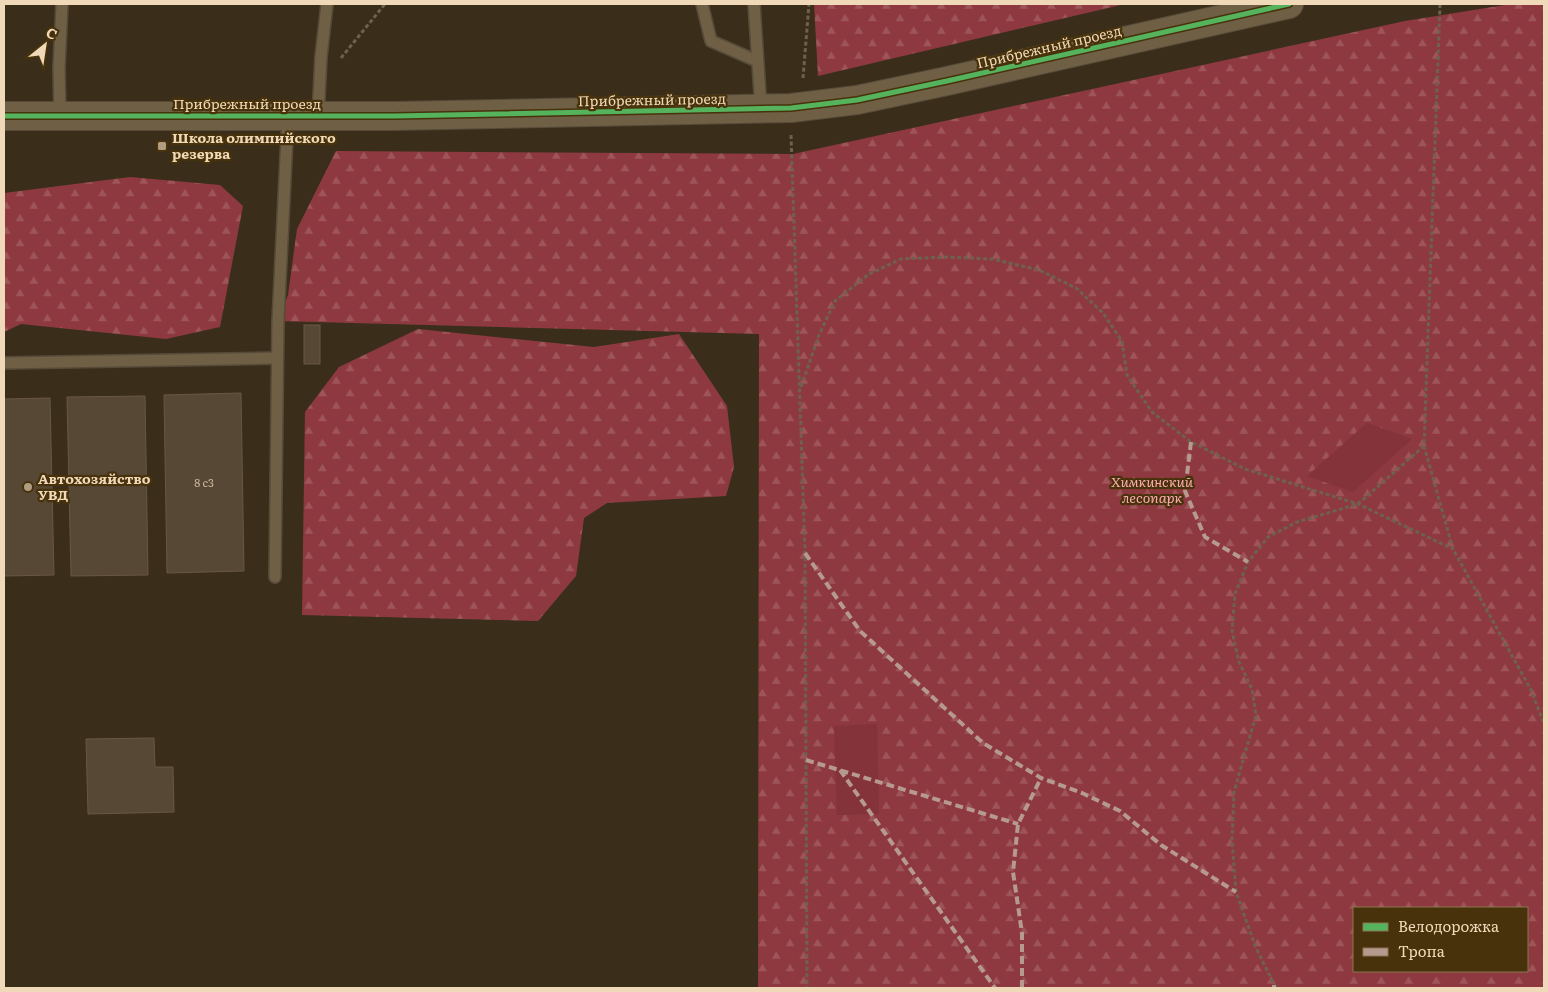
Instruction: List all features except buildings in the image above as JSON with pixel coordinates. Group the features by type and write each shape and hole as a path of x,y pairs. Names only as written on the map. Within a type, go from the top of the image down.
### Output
{"street":[{"name":"Прибрежный проезд","path":"4,116 395,116 790,108 857,100 1289,4"}],"lane":[{"path":"60,116 59,68 62,4"},
{"path":"318,116 321,57 327,4"},
{"path":"702,4 711,41 757,61"},
{"path":"754,4 761,109"},
{"path":"274,577 277,358 288,116"},
{"path":"4,363 277,358"}],"path":[{"path":"320,86 385,4"},
{"path":"802,86 809,4"},
{"path":"1440,4 1424,446 1453,548 1531,690 1544,724"},
{"path":"791,130 806,563 807,988"},
{"path":"800,390 819,335 835,301 869,274 901,259 944,256 992,259 1039,270 1076,288 1103,313 1122,341 1127,376 1152,412 1191,442 1245,469 1358,504 1453,548"},
{"path":"1276,988 1256,948 1236,892 1232,840 1234,792 1256,715 1252,689 1239,662 1232,631 1235,594 1248,562 1268,536 1297,522 1358,504 1424,446"}],"green space":[{"path":"814,4 1125,4 818,76"},
{"name":"Химкинский лесопарк","path":"1511,4 1544,4 1544,988 758,988 759,334 278,321 288,295 297,229 336,151 793,154 1405,21"},
{"path":"130,177 220,185 243,206 220,327 166,339 21,324 4,332 4,193"},
{"path":"418,329 594,347 679,334 727,406 734,467 726,496 607,503 584,518 576,576 538,621 302,615 305,412 339,367"}],"shaded area":[{"path":"1367,423 1412,439 1353,492 1307,476"},
{"path":"877,724 879,814 837,815 834,726"}],"marked path":[{"path":"1191,442 1185,491 1205,537 1248,562"},
{"path":"805,553 860,631 983,743 1041,778 1082,793 1120,811 1161,845 1236,892"},
{"path":"806,760 1018,824"},
{"path":"840,770 995,988"},
{"path":"1022,988 1022,933 1013,872 1018,824 1041,778"}],"cycle path":[{"path":"4,116 395,116 791,108 857,100 1289,4"}],"place":[{"name":"Школа олимпийского резерва","path":"162,146"},
{"name":"Автохозяйство УВД","path":"28,487"}]}
